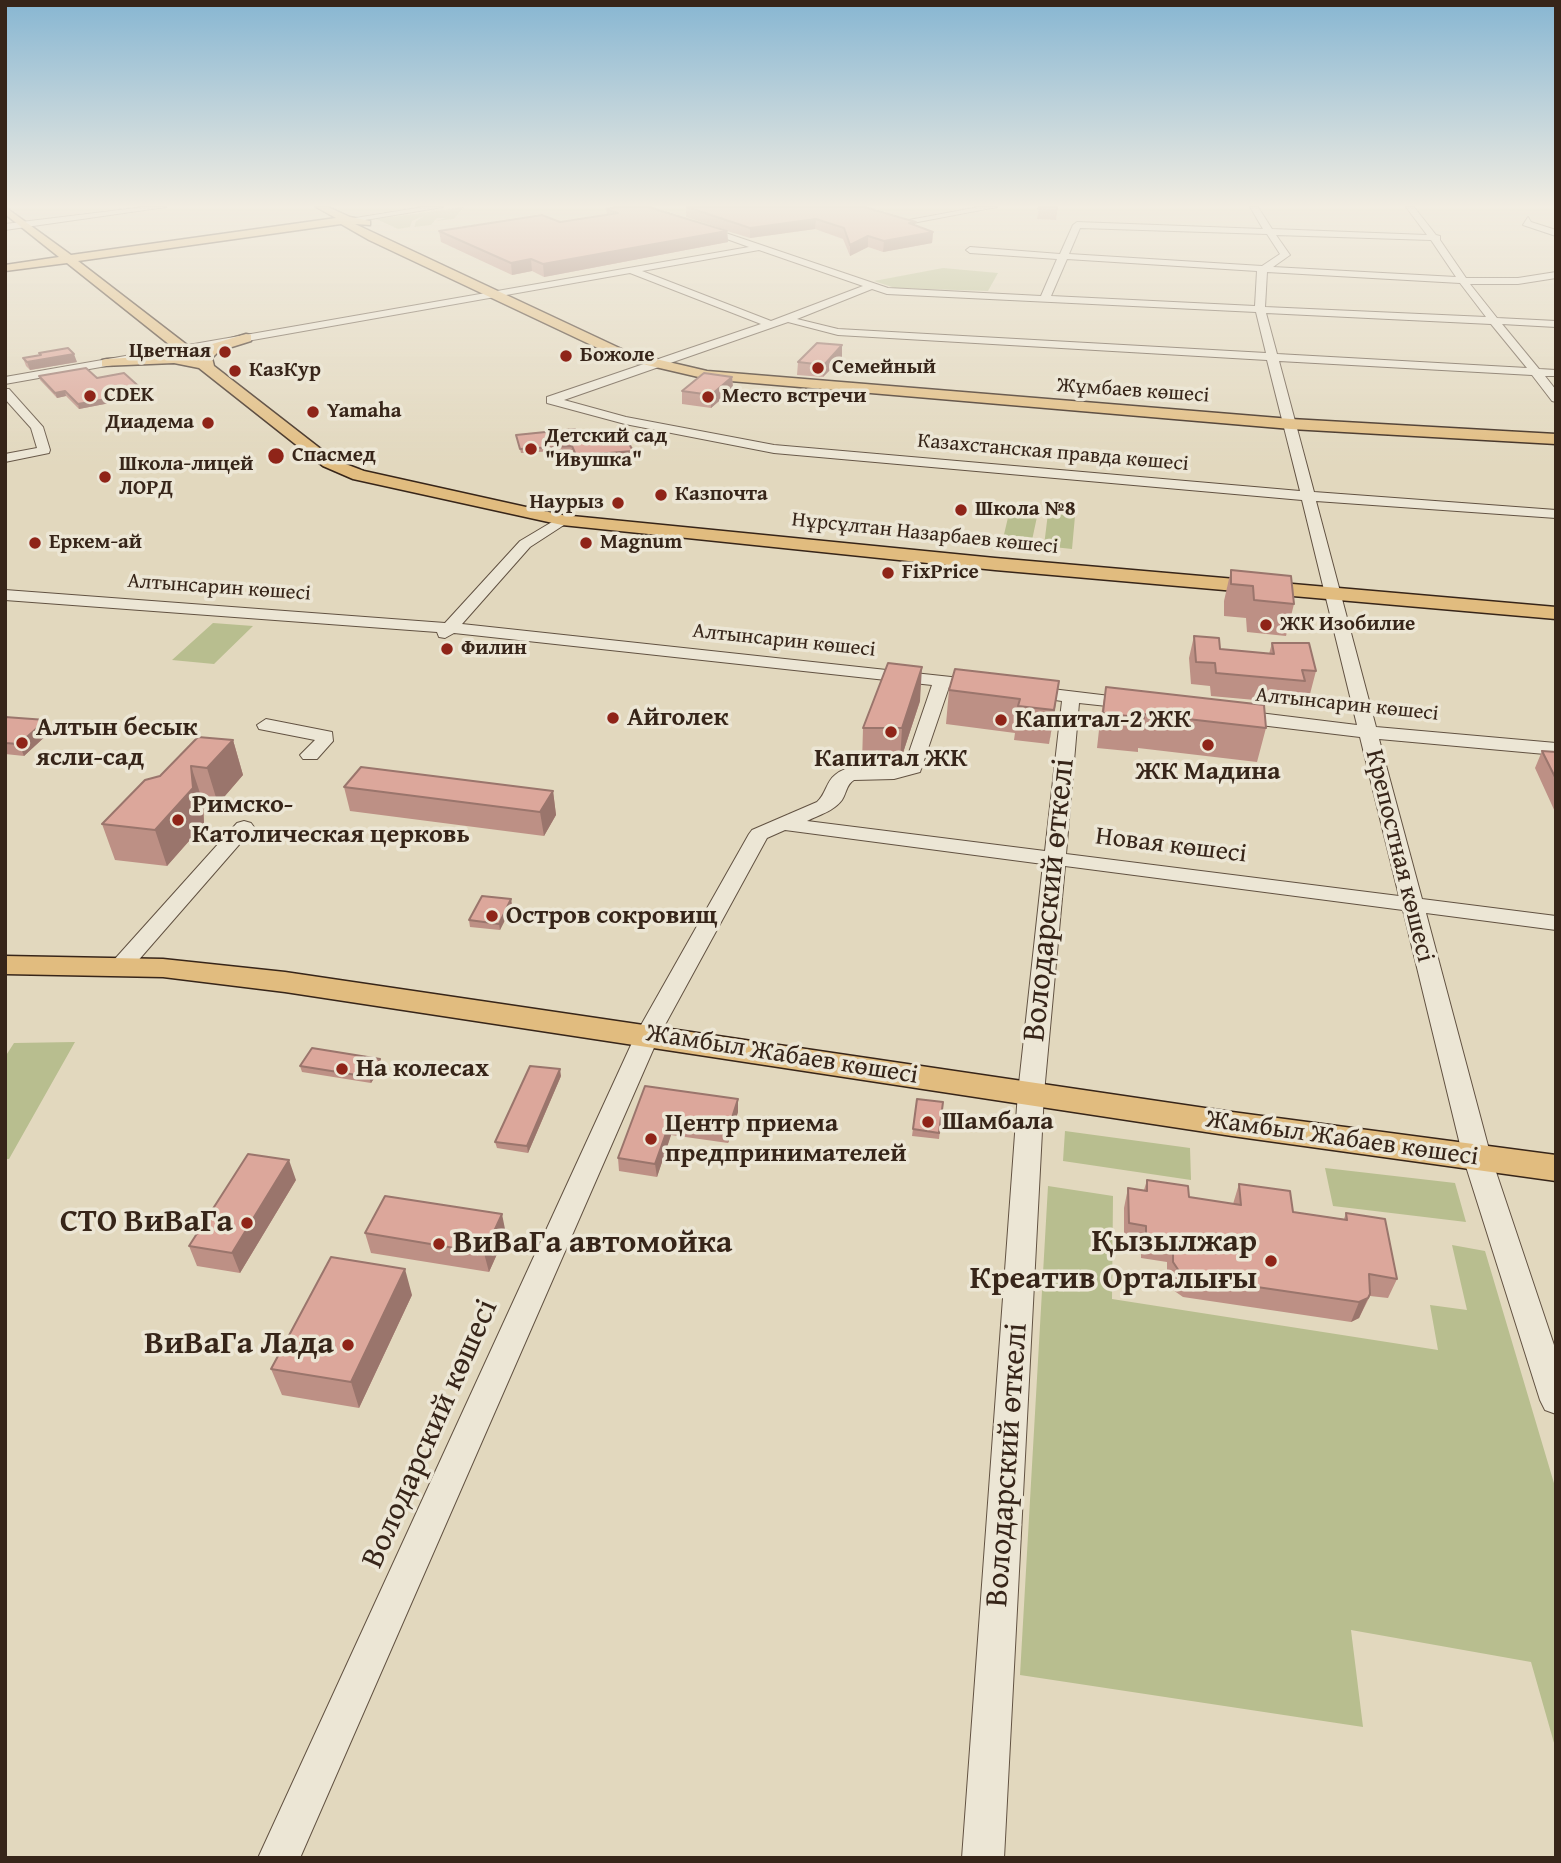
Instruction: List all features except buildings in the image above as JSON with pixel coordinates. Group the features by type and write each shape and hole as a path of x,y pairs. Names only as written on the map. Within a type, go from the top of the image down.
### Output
{"main road":[{"name":"Нұрсұлтан Назарбаев көшесі","path":"114,294 337,468 409,487 562,520 898,555 1556,613"},
{"name":"Жұмбаев көшесі","path":"522,294 660,362"},
{"name":"Жұмбаев көшесі","path":"494,295 626,356 707,374 777,383 1235,420 1556,438"},
{"path":"208,368 205,358 211,349 246,338"},
{"path":"107,363 174,359 195,362 208,368"},
{"path":"1235,420 1270,416 1280,411 1285,404 1312,419 1355,428"},
{"path":"1235,420 1275,429 1296,446 1314,432 1355,428"},
{"name":"Жамбыл Жабаев көшесі","path":"5,965 121,967 223,974 297,983 1031,1093 1556,1168"}],"street":[{"path":"5,380 500,294"},
{"path":"693,294 770,324"},
{"path":"660,362 851,294"},
{"path":"944,294 1556,324"},
{"path":"1045,298 1047,294"},
{"name":"Крепостная көшесі","path":"1261,294 1260,309 1476,1157 1556,1400"},
{"path":"1473,294 1556,398"},
{"path":"787,318 838,332 1556,373"},
{"name":"Казахстанская правда көшесі","path":"660,362 551,400 625,420 759,447 1308,496 1556,514"},
{"path":"5,392 37,427 44,450 5,458"},
{"path":"447,631 525,544 562,520"},
{"name":"Алтынсарин көшесі","path":"5,595 447,631 1000,687 1152,706"},
{"name":"Володарский көшесі","path":"279,1858 648,1034 759,834 824,806 833,798 840,780 849,774 894,773 913,768 942,681"},
{"name":"Володарский өткелі","path":"983,1858 1031,1093 1071,696"},
{"name":"Алтынсарин көшесі","path":"1219,714 1368,732 1556,749"},
{"path":"266,725 325,736 324,741 310,755"},
{"name":"Новая көшесі","path":"780,823 1556,923"},
{"path":"121,967 244,827"}],"green space":[{"path":"1010,509 1038,512 1031,545 1002,543"},
{"path":"1048,513 1075,516 1072,549 1044,546"},
{"path":"213,623 253,626 214,664 172,660"},
{"path":"75,1042 9,1159 5,1159 5,1057 14,1043"},
{"path":"1065,1131 1190,1148 1191,1180 1063,1161"},
{"path":"1325,1168 1455,1183 1466,1222 1333,1206"},
{"path":"1048,1186 1113,1196 1112,1299 1438,1350 1430,1305 1467,1310 1452,1245 1485,1251 1556,1490 1556,1750 1531,1662 1351,1630 1363,1727 1020,1675"}],"place":[{"name":"Цветная","path":"225,352"},
{"name":"Божоле","path":"566,356"},
{"name":"Семейный","path":"818,368"},
{"name":"КазКур","path":"235,371"},
{"name":"CDEK","path":"90,396"},
{"name":"Место встречи","path":"708,397"},
{"name":"Yamaha","path":"313,412"},
{"name":"Диадема","path":"208,423"},
{"name":"Детский сад \"Ивушка\"","path":"531,449"},
{"name":"Спасмед","path":"276,456"},
{"name":"Школа-лицей ЛОРД","path":"105,477"},
{"name":"Казпочта","path":"661,495"},
{"name":"Наурыз","path":"618,503"},
{"name":"Школа №8","path":"961,510"},
{"name":"Еркем-ай","path":"35,543"},
{"name":"Magnum","path":"586,543"},
{"name":"FixPrice","path":"888,573"},
{"name":"ЖК Изобилие","path":"1266,625"},
{"name":"Филин","path":"447,649"},
{"name":"Айголек","path":"613,718"},
{"name":"Капитал-2 ЖК","path":"1001,720"},
{"name":"Капитал ЖК","path":"891,732"},
{"name":"Алтын бесык ясли-сад","path":"22,743"},
{"name":"ЖК Мадина","path":"1208,745"},
{"name":"Римско- Католическая церковь","path":"178,820"},
{"name":"Остров сокровищ","path":"492,916"},
{"name":"На колесах","path":"342,1069"},
{"name":"Шамбала","path":"928,1122"},
{"name":"Центр приема предпринимателей","path":"651,1139"},
{"name":"СТО ВиВаГа","path":"247,1223"},
{"name":"ВиВаГа автомойка","path":"439,1244"},
{"name":"Қызылжар Креатив Орталығы","path":"1271,1261"},
{"name":"ВиВаГа Лада","path":"348,1345"}]}
